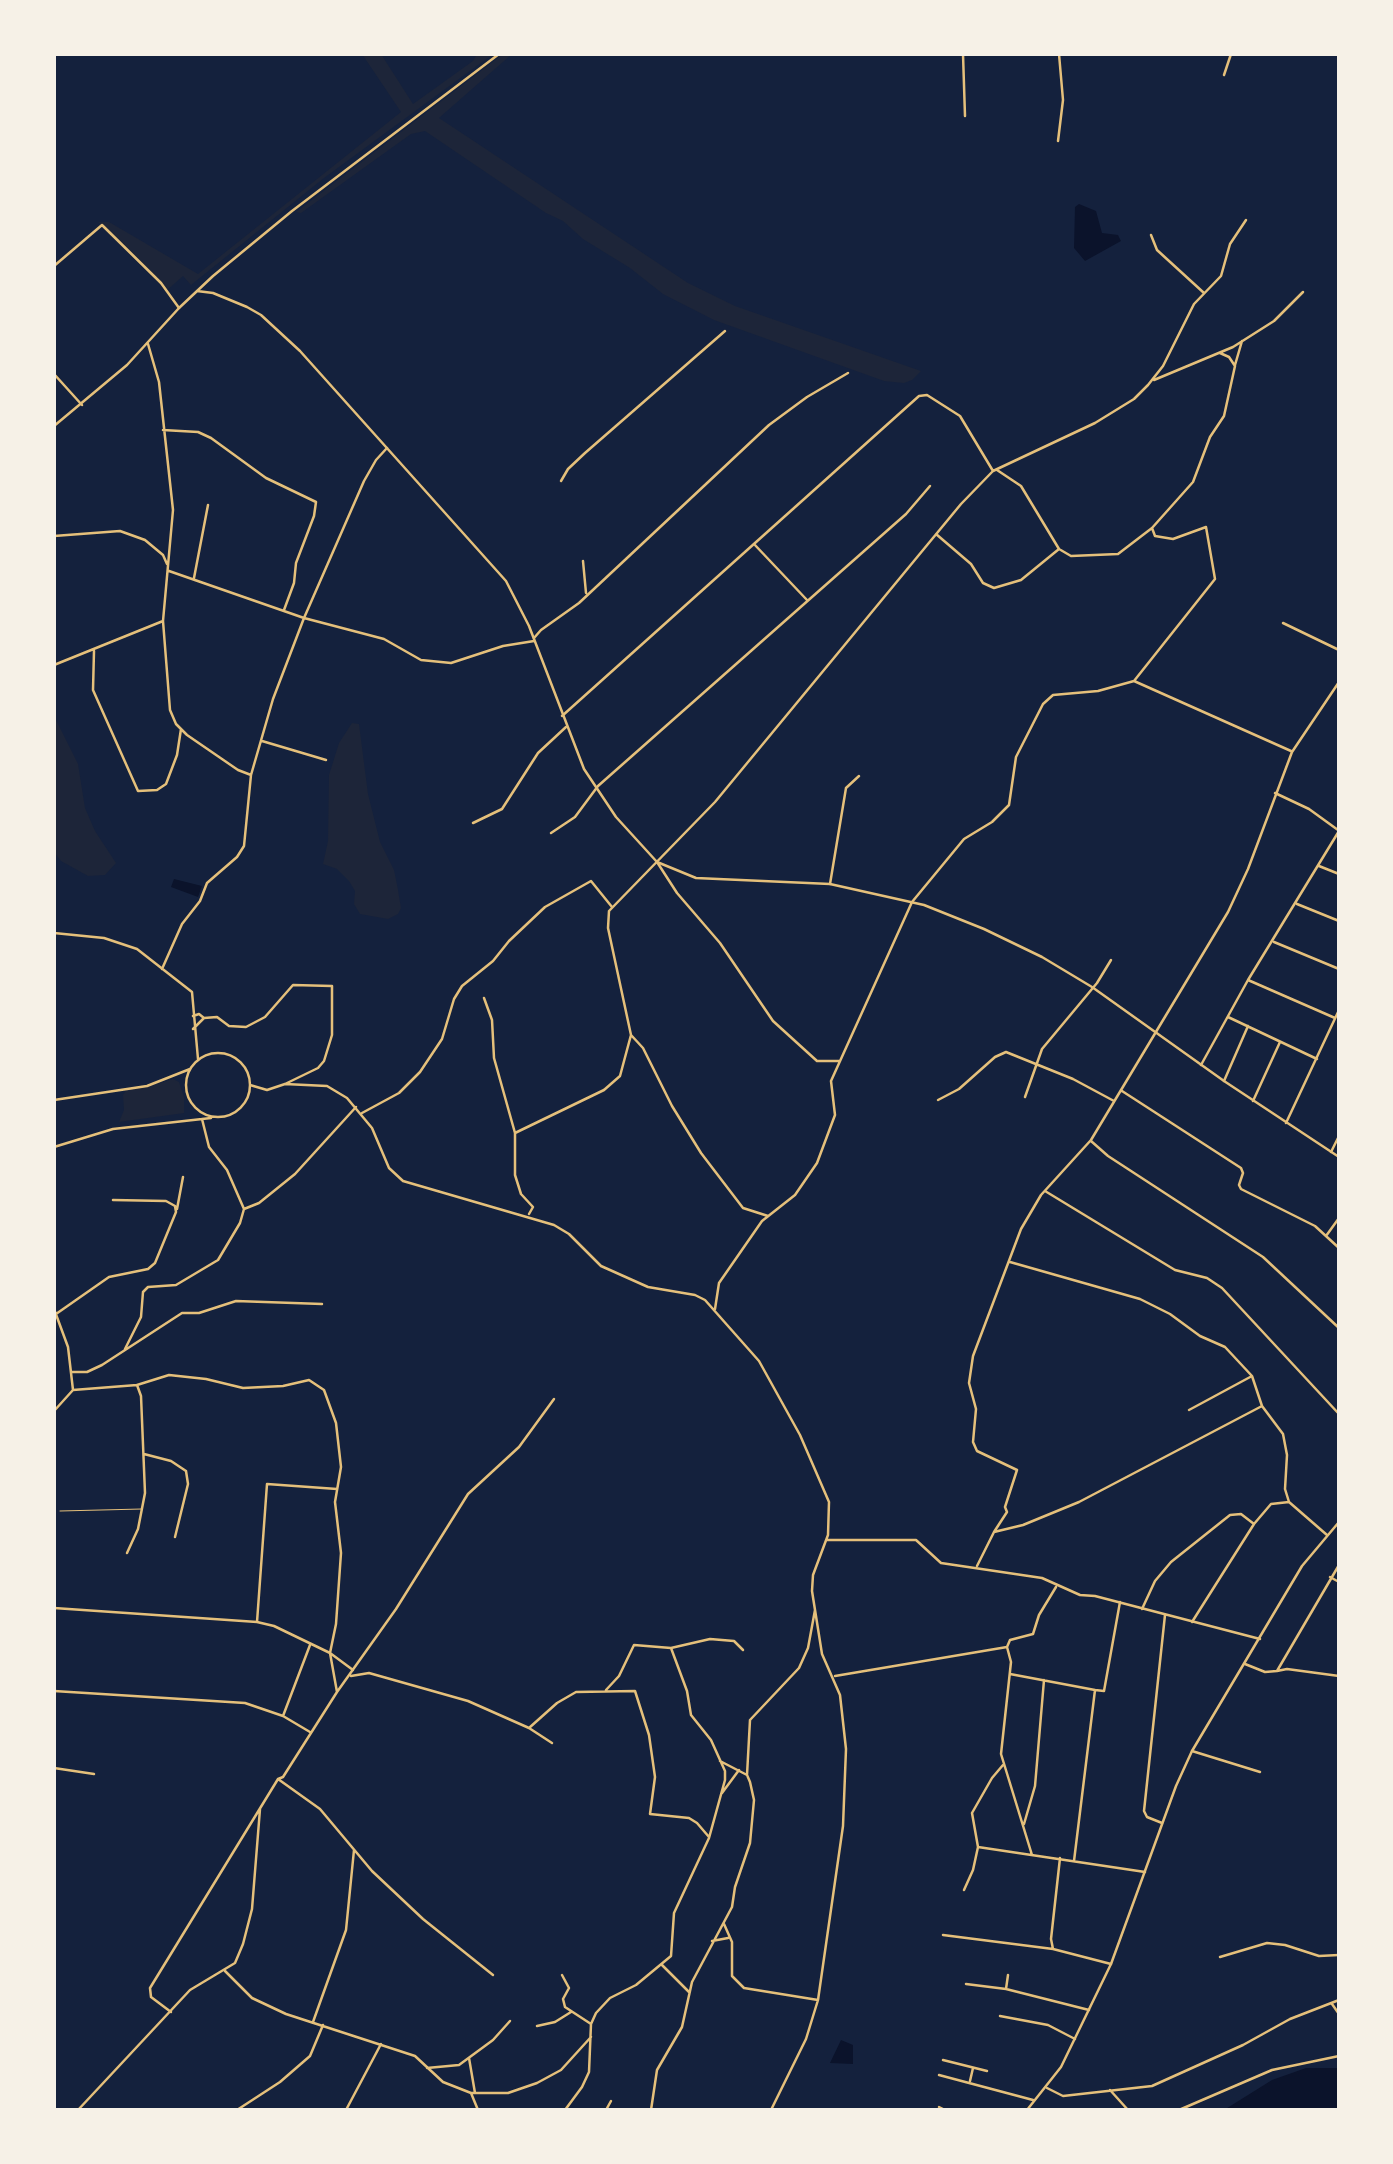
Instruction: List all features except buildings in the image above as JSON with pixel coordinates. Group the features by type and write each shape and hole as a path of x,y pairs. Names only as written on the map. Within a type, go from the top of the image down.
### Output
{"street":[{"path":"54,426 82,405 148,345 179,307 292,211 499,54"},
{"path":"963,54 965,116"},
{"path":"1058,141 1063,100 1059,54"},
{"path":"1224,75 1231,54"},
{"path":"768,1216 743,1208 701,1153 671,1106 656,1071 631,1035 608,928 612,907 715,802 936,534 995,470 1119,409 1153,380 1163,366 1185,318 1222,276 1230,244 1246,220"},
{"path":"54,267 102,225 162,283 179,307"},
{"path":"1151,235 1157,250 1204,294"},
{"path":"197,291 213,293 261,315 300,351 506,581 535,640 584,769 598,786 616,817 657,862 677,893 720,943 758,1004 773,1021 817,1061 840,1061"},
{"path":"1153,380 1220,353 1242,341 1274,321 1303,292"},
{"path":"561,481 568,469 585,453 725,331"},
{"path":"562,716 919,396 927,395 960,416 995,470 1021,486 1059,549 1081,557 1118,554 1152,528 1193,482 1210,438 1224,416 1242,341"},
{"path":"148,345 159,382 173,510 163,621 170,710 181,729 238,770 251,775"},
{"path":"1220,353 1229,357 1235,366"},
{"path":"169,571 304,618 359,631 400,647 421,660 451,663 503,646 535,640 541,630 579,603 777,419 848,373"},
{"path":"54,374 82,405"},
{"path":"163,430 198,432 211,438 266,478 316,502 284,611"},
{"path":"162,968 182,924 200,901 207,883 237,857 244,846 251,775 304,618 364,481 376,460 388,447"},
{"path":"551,833 575,817 598,786 906,514 930,486"},
{"path":"194,578 208,505"},
{"path":"716,1312 715,1297 719,1283 768,1216 795,1195 817,1163 833,1125 835,1107 831,1081 912,902 964,839 992,822 1009,805 1016,757 1048,698 1112,689 1134,681 1215,579 1206,527 1173,539 1155,536 1152,528"},
{"path":"54,536 120,531 145,540 167,564"},
{"path":"936,534 971,564 983,583 994,588 1021,580 1059,549"},
{"path":"754,544 807,600"},
{"path":"583,561 588,589 585,596"},
{"path":"54,665 94,652 163,621"},
{"path":"1283,623 1339,650"},
{"path":"94,652 93,690 138,791 157,790 166,784 177,755 181,729"},
{"path":"1134,681 1292,752"},
{"path":"977,1568 1007,1511 1005,1507 1017,1471 977,1451 973,1441 976,1409 969,1383 973,1356 1021,1229 1045,1191 1091,1140 1228,912 1248,869 1292,752 1339,682"},
{"path":"473,822 502,809 538,754 566,727"},
{"path":"261,740 326,760"},
{"path":"830,884 846,788 859,776"},
{"path":"1201,1065 1248,980 1339,831 1309,809 1275,793"},
{"path":"657,862 696,878 830,884 912,902 947,913 1009,941 1092,987 1253,1101 1339,1157"},
{"path":"1319,866 1339,874"},
{"path":"362,1113 399,1093 420,1072 442,1039 454,999 471,978 493,961 509,941 545,907 591,881 597,884 612,907"},
{"path":"1296,904 1339,921"},
{"path":"54,933 121,942 138,948 193,994 193,1016 196,1025"},
{"path":"1273,942 1339,969"},
{"path":"1026,1097 1036,1063 1050,1038 1111,960"},
{"path":"1248,980 1339,1024"},
{"path":"198,1059 193,1030 204,1018 217,1017 229,1026 246,1027 265,1017 293,985 332,986 332,1035 327,1057 318,1068 267,1090 250,1085"},
{"path":"485,998 492,1020 494,1058 515,1133 515,1175 521,1194 533,1207 528,1216"},
{"path":"1286,1123 1339,1010"},
{"path":"193,1016 199,1014 204,1018"},
{"path":"1227,1016 1317,1059"},
{"path":"1224,1081 1248,1026"},
{"path":"515,1133 604,1090 620,1076 631,1035"},
{"path":"1253,1101 1280,1042"},
{"path":"938,1100 959,1089 1000,1053 1011,1052 1114,1101"},
{"path":"54,1147 113,1129 214,1118 229,1116 240,1110 248,1097 250,1085 244,1066 232,1056 214,1053 198,1059 190,1069 185,1083 188,1099 199,1112 214,1118"},
{"path":"54,1100 147,1086 190,1069"},
{"path":"285,1084 327,1086 356,1107 381,1146 383,1160 397,1177 528,1216 562,1229 601,1266 648,1287 695,1295 705,1300 759,1361 800,1435 828,1502 827,1540 813,1575 815,1610 822,1654 835,1676 846,1744 842,1826 818,2000 806,2039 771,2110"},
{"path":"1121,1090 1241,1168 1241,1189 1306,1220 1339,1248"},
{"path":"244,1209 259,1203 295,1174 356,1107"},
{"path":"125,1349 141,1317 143,1292 148,1287 176,1285 218,1260 240,1223 244,1209 222,1162 209,1147 202,1119"},
{"path":"1331,1152 1339,1136"},
{"path":"1091,1140 1108,1156 1263,1257 1339,1328"},
{"path":"56,1314 109,1277 152,1266 176,1212 183,1177"},
{"path":"1045,1191 1175,1270 1207,1278 1223,1289 1339,1413"},
{"path":"113,1200 166,1201 175,1206 176,1212"},
{"path":"1326,1236 1339,1218"},
{"path":"1010,1262 1140,1299 1170,1314 1200,1336 1225,1347 1252,1376 1262,1406 1285,1440 1285,1489 1290,1502 1327,1535"},
{"path":"705,1300 715,1297"},
{"path":"72,1372 95,1368 182,1313 199,1313 236,1301 322,1304"},
{"path":"54,1309 68,1347 72,1372 72,1390 54,1411"},
{"path":"72,1390 137,1385 169,1375 206,1378 243,1388 314,1382 329,1399 337,1423 341,1467 335,1502 341,1553 330,1653 337,1692"},
{"path":"1189,1410 1252,1376"},
{"path":"127,1553 138,1529 145,1493 141,1396 137,1385"},
{"path":"171,2012 151,1997 150,1987 278,1779 283,1777 310,1732 396,1609 468,1494 519,1447 554,1399"},
{"path":"994,1532 1023,1525 1079,1502 1262,1406"},
{"path":"144,1454 171,1461 186,1471 188,1483 175,1537"},
{"path":"257,1622 267,1484 337,1489"},
{"path":"1192,1622 1254,1524 1271,1504 1290,1502"},
{"path":"1142,1609 1155,1581 1171,1562 1225,1518 1238,1513 1254,1524"},
{"path":"1027,2110 1047,2088 1075,2039 1111,1964 1162,1823 1192,1751 1303,1566 1339,1522"},
{"path":"827,1540 916,1540 941,1563 1042,1578 1056,1587 1260,1639"},
{"path":"1275,1672 1339,1564"},
{"path":"1330,1577 1339,1582"},
{"path":"1031,1854 1024,1824 1003,1765 1004,1723 1010,1674 1006,1647 1010,1640 1033,1634 1056,1587"},
{"path":"1010,1674 1104,1691 1120,1602"},
{"path":"54,1608 201,1616 257,1622 274,1626 330,1653 353,1670"},
{"path":"651,2110 657,2070 682,2027 690,1992 712,1941 724,1924 750,1843 754,1800 747,1776 750,1720 799,1668 808,1648 815,1610"},
{"path":"1162,1823 1147,1817 1143,1811 1165,1615"},
{"path":"605,1691 620,1676 634,1646 671,1648 710,1639 734,1641 743,1650"},
{"path":"283,1716 310,1645"},
{"path":"835,1676 1006,1647"},
{"path":"565,2110 589,2072 591,2024 610,1998 636,1985 671,1956 674,1913 709,1838 721,1794 725,1770 718,1760 711,1740 691,1715 687,1691 671,1648"},
{"path":"1245,1664 1275,1672 1287,1669 1339,1676"},
{"path":"351,1676 369,1673 468,1701 529,1728 552,1744"},
{"path":"1024,1824 1035,1786 1044,1680"},
{"path":"529,1728 566,1697 576,1692 632,1689 639,1698 649,1735 655,1777 650,1814 689,1818 697,1823 709,1838"},
{"path":"1074,1861 1095,1690"},
{"path":"54,1691 245,1703 283,1716 310,1732"},
{"path":"1192,1751 1260,1772"},
{"path":"718,1760 747,1776"},
{"path":"964,1891 973,1870 978,1847 972,1813 1003,1765"},
{"path":"54,1768 94,1774"},
{"path":"721,1794 739,1770"},
{"path":"278,1779 320,1809 354,1850 423,1919 493,1975"},
{"path":"78,2110 195,1985 225,1971 239,1955 252,1909 260,1808"},
{"path":"978,1847 1145,1872"},
{"path":"313,2022 346,1930 354,1850"},
{"path":"1053,1949 1051,1939 1060,1858"},
{"path":"724,1924 733,1956 732,1976 744,1988 818,2000"},
{"path":"943,1935 1053,1949 1111,1964"},
{"path":"712,1941 729,1938"},
{"path":"1220,1957 1267,1944 1285,1945 1319,1956 1339,1955"},
{"path":"662,1965 690,1992"},
{"path":"225,1971 251,1998 313,2022 410,2053 443,2082 473,2093 508,2094 537,2083 561,2070 592,2036"},
{"path":"562,1975 569,1988 563,2003 571,2012 591,2024"},
{"path":"1006,1989 1008,1975"},
{"path":"966,1984 1006,1989 1089,2010"},
{"path":"1047,2088 1063,2096 1140,2089 1167,2081 1290,2019 1339,2000"},
{"path":"1332,2004 1339,2014"},
{"path":"537,2026 555,2022 571,2012"},
{"path":"1000,2016 1048,2025 1075,2039"},
{"path":"427,2068 454,2067 494,2040 510,2021"},
{"path":"237,2110 280,2082 310,2056 323,2025"},
{"path":"346,2110 381,2044"},
{"path":"1179,2110 1272,2070 1339,2056"},
{"path":"469,2058 478,2110"},
{"path":"943,2060 988,2071"},
{"path":"970,2082 973,2068"},
{"path":"939,2076 1035,2101"},
{"path":"1110,2090 1128,2110"},
{"path":"606,2110 611,2101"},
{"path":"939,2108 945,2110"}],"lane":[{"path":"60,1511 142,1509"}],"shaded area":[{"path":"362,54 381,54 413,104 473,61 477,54 493,54 324,178 191,285 183,276 165,292 161,283 98,222 109,222 198,274 401,112"},
{"path":"503,54 512,54 439,118 688,283 735,306 921,371 912,380 904,383 884,381 714,320 663,294 630,268 583,239 563,221 546,213 425,131 411,134 301,213 296,212"},
{"path":"1079,204 1096,211 1102,233 1118,235 1121,241 1085,261 1074,248 1075,207"},
{"path":"54,716 78,764 85,808 95,831 116,863 105,875 88,876 61,861 54,852"},
{"path":"352,723 359,724 368,794 380,842 394,870 398,890 401,908 398,914 388,919 360,914 354,904 355,891 349,881 337,869 323,864 328,841 329,775 339,743"},
{"path":"174,879 202,886 198,897 171,887"},
{"path":"173,1079 179,1082 184,1097 184,1113 119,1122 124,1110 123,1095 127,1089 148,1087"},
{"path":"841,2040 853,2045 853,2064 830,2063"},
{"path":"1306,2068 1339,2068 1339,2110 1224,2110 1272,2080"}]}
